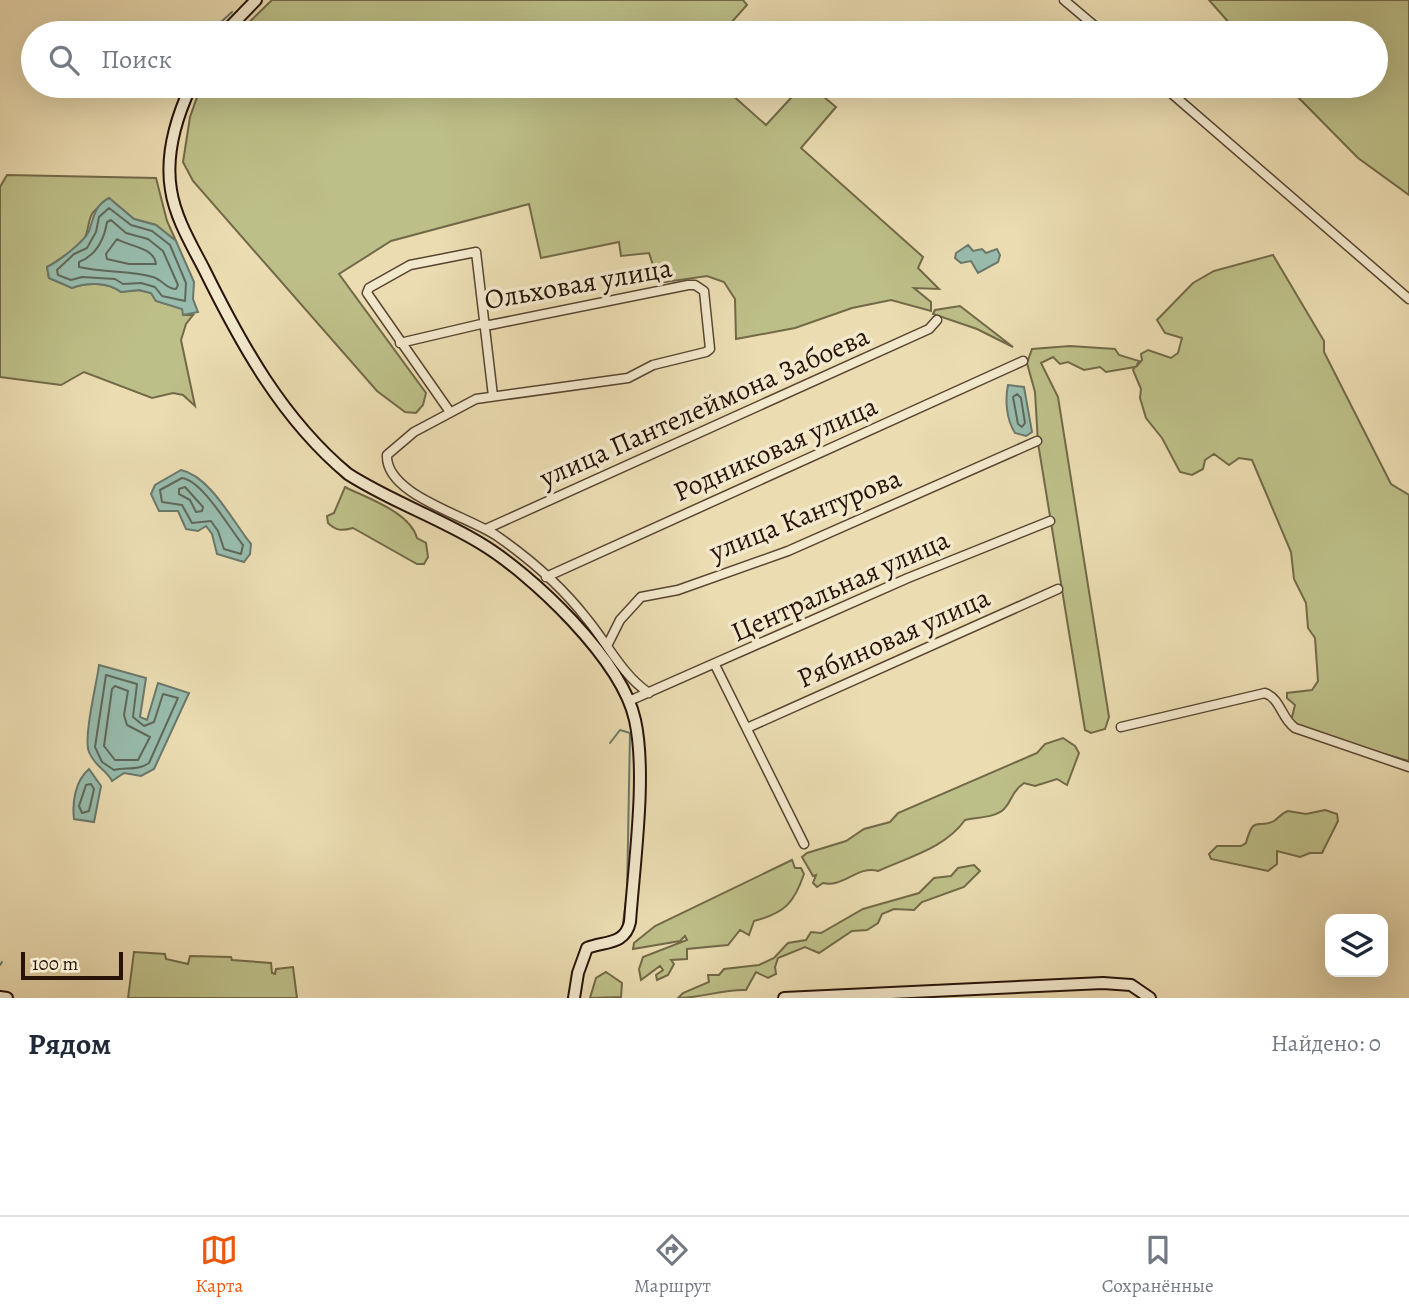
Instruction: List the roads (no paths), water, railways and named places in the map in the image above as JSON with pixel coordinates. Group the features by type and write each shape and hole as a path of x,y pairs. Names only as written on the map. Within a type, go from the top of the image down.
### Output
{"street":[{"path":"236,21 256,0"},
{"path":"1064,0 1089,21"},
{"path":"187,98 170,151 171,191 185,232 222,306 271,388 329,458 348,474 481,544 540,589 594,647 629,701 635,720 639,770 628,930 616,942 587,948 578,973 574,998"},
{"path":"1177,98 1409,299"},
{"path":"450,412 400,343 367,290 410,265 474,250 478,256 493,396 468,402 390,449 387,460 389,471 404,488 486,529 546,577 608,644 627,673 649,693"},
{"name":"Ольховая улица","path":"400,343 695,285 704,291 710,349 653,365 628,378 580,387 493,396"},
{"name":"улица Пантелеймона Забоева","path":"486,529 929,329 936,320"},
{"name":"Родниковая улица","path":"546,577 1023,361"},
{"name":"улица Кантурова","path":"608,644 620,620 641,597 678,590 788,551 1037,441"},
{"name":"Центральная улица","path":"629,701 908,578 1050,521"},
{"name":"Рябиновая улица","path":"747,728 1058,589"},
{"path":"715,665 804,844"},
{"path":"1121,727 1265,693 1275,699 1284,717 1295,728 1409,767"},
{"path":"784,998 1103,984 1131,985 1150,998"},
{"path":"0,997 7,998"}],"water":[{"path":"109,198 134,219 156,225 176,241 194,282 193,299 198,312 183,315 182,309 156,301 151,293 139,290 121,292 110,286 97,284 72,288 49,278 47,267 82,241 89,231 97,208"},
{"path":"968,245 973,251 982,249 986,253 997,249 1000,255 998,262 978,273 971,261 961,263 955,258 956,253"},
{"path":"1008,385 1024,387 1032,432 1026,436 1015,433 1010,422"},
{"path":"181,470 192,474 211,490 251,544 250,554 244,562 217,554 212,534 206,526 198,531 186,529 178,511 159,511 151,494 155,485"},
{"path":"99,665 146,678 140,717 147,720 158,683 189,693 154,769 141,776 124,773 112,781 89,752 89,723"},
{"path":"89,769 101,786 94,822 74,819 76,792 80,780"}],"waterway":[{"path":"222,21 232,12"},
{"path":"610,743 620,730 630,733 627,894 623,923"}]}
